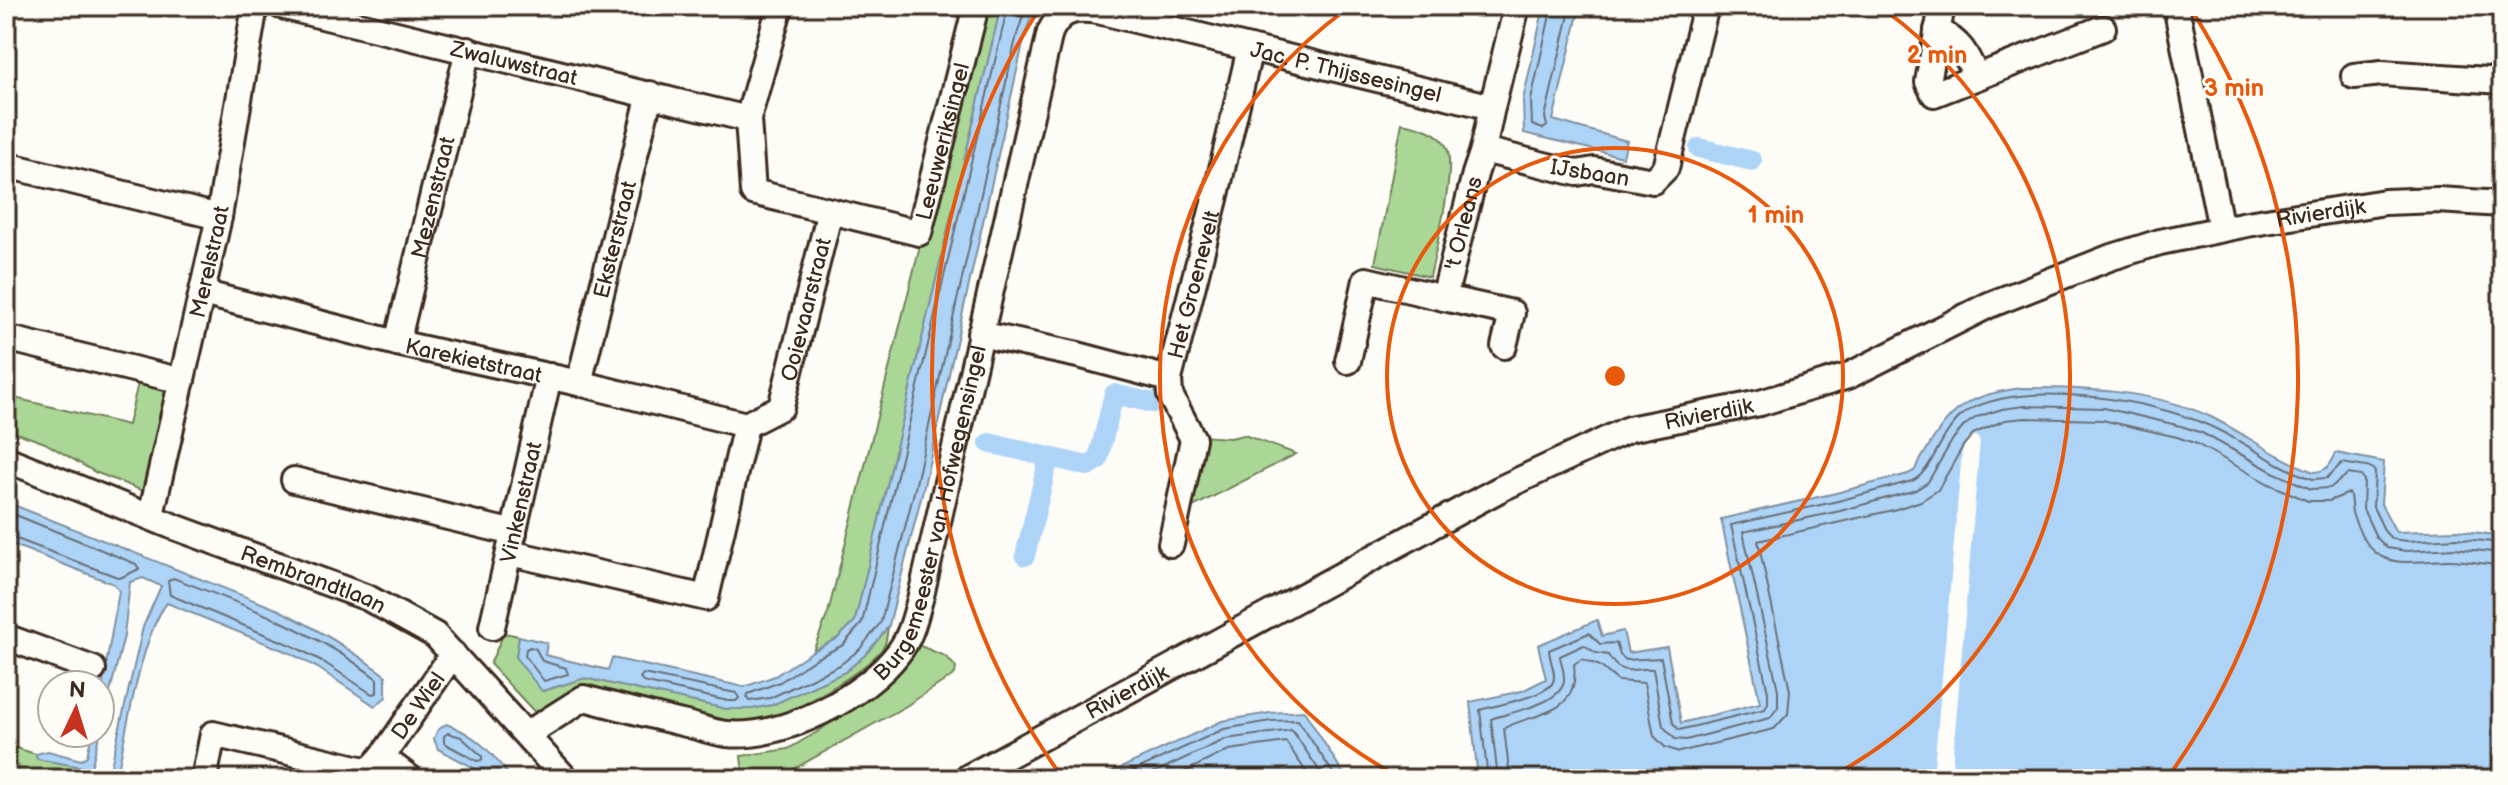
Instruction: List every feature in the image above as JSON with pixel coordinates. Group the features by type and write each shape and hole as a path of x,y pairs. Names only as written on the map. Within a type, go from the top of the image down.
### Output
{"street":[{"name":"Merelstraat","path":"151,515 219,217 255,6"},
{"name":"Zwaluwstraat","path":"281,6 748,119"},
{"path":"780,6 748,119 753,192 830,211"},
{"name":"Leeuweriksingel","path":"830,211 919,233 976,6"},
{"path":"1483,150 1517,6"},
{"name":"IJsbaan","path":"1483,150 1577,173 1594,170 1645,181 1660,177 1666,168 1706,6"},
{"path":"2176,6 2221,229"},
{"name":"Jac. P. Thijssesingel","path":"1099,9 1492,107"},
{"name":"Burgemeester van Hofwegensingel","path":"527,734 584,698 728,735 772,732 808,719 846,697 882,671 899,653 912,631 1050,32 1056,19 1069,11 1099,9"},
{"path":"1939,18 1965,51 1976,76"},
{"path":"1939,18 1928,82 1934,94 2103,28"},
{"name":"Het Groenevelt","path":"980,334 1169,379 1250,48"},
{"name":"Mezenstraat","path":"397,343 468,50"},
{"path":"2354,76 2382,73 2502,81"},
{"name":"Eksterstraat","path":"579,383 650,94"},
{"name":"'t Orleans","path":"1444,298 1483,150"},
{"path":"6,165 219,217"},
{"name":"Rivierdijk","path":"965,779 1500,489 1629,429 1760,403 1848,376 2002,300 2109,258 2160,242 2385,202 2438,200 2502,204"},
{"name":"Ooievaarstraat","path":"746,425 781,407 830,211"},
{"name":"'t Orleans","path":"1348,361 1366,280 1512,313 1504,346"},
{"name":"Karekietstraat","path":"202,293 397,343 579,383 746,425"},
{"path":"6,338 182,381"},
{"name":"Vinkenstraat","path":"492,627 549,376"},
{"path":"1169,379 1170,395 1193,439 1171,544"},
{"path":"294,480 706,598 746,425"},
{"name":"Rembrandtlaan","path":"6,459 305,577 368,598 435,635 566,779"},
{"path":"6,637 93,669"},
{"name":"De Wiel","path":"204,779 213,734 369,771 453,654"},
{"name":"De Wiel","path":"382,757 411,779"}],"green space":[{"path":"980,6 1001,6 855,621 838,638 813,651 828,613"},
{"path":"1402,123 1436,135 1448,151 1447,195 1430,277 1375,264"},
{"path":"139,379 168,389 143,491 95,472 45,443 6,429 6,396 128,425"},
{"path":"1244,435 1296,454 1193,507 1202,458 1200,436 1230,438"},
{"path":"889,625 885,644 863,667 803,704 751,729 586,696 540,718 490,664 504,633 519,636 516,658 543,691 585,678 727,709 751,709 772,705 845,672 865,655"},
{"path":"913,643 945,656 956,667 955,674 906,706 776,779 746,779 741,756 788,749 819,731 883,681"},
{"path":"6,745 36,754 37,759 83,767 81,779 15,779 19,766 6,764"}],"water":[{"path":"1001,6 1034,6 889,625 865,655 845,672 772,705 751,709 727,709 585,678 542,691 516,658 519,636 547,643 545,655 608,670 612,658 744,687 775,676 838,638 855,621"},
{"path":"1544,6 1580,6 1553,120 1627,141 1623,157 1524,133 1523,100"},
{"path":"2023,388 2118,392 2166,401 2211,417 2314,472 2328,466 2336,453 2384,462 2381,504 2396,532 2457,530 2502,536 2502,779 1478,779 1470,702 1522,691 1546,679 1538,645 1597,620 1602,636 1623,631 1628,653 1667,647 1681,723 1760,703 1721,519 1908,474 1914,471 1935,436 1955,412 1982,397"},
{"path":"6,502 279,610 334,640 386,676 386,697 375,706 290,653 167,603 149,638 142,661 116,779 108,779 143,627 161,586 143,578 130,582 124,636 116,669 105,669 119,591 114,584 6,542"},
{"path":"1304,711 1347,779 1097,779 1222,721"},
{"path":"446,724 466,733 483,746 512,779 495,779 438,749 434,739 437,731"},
{"path":"89,749 96,749 88,779 81,779 83,767 37,759 36,754 48,751 81,760 87,756"}],"pier":[{"path":"1976,436 1980,441 1951,779 1933,779 1962,452 1968,437"}],"waterway":[{"path":"1699,148 1752,161"},
{"path":"989,443 1088,466 1098,460 1114,394 1153,403"},
{"path":"1025,556 1049,457"}]}
